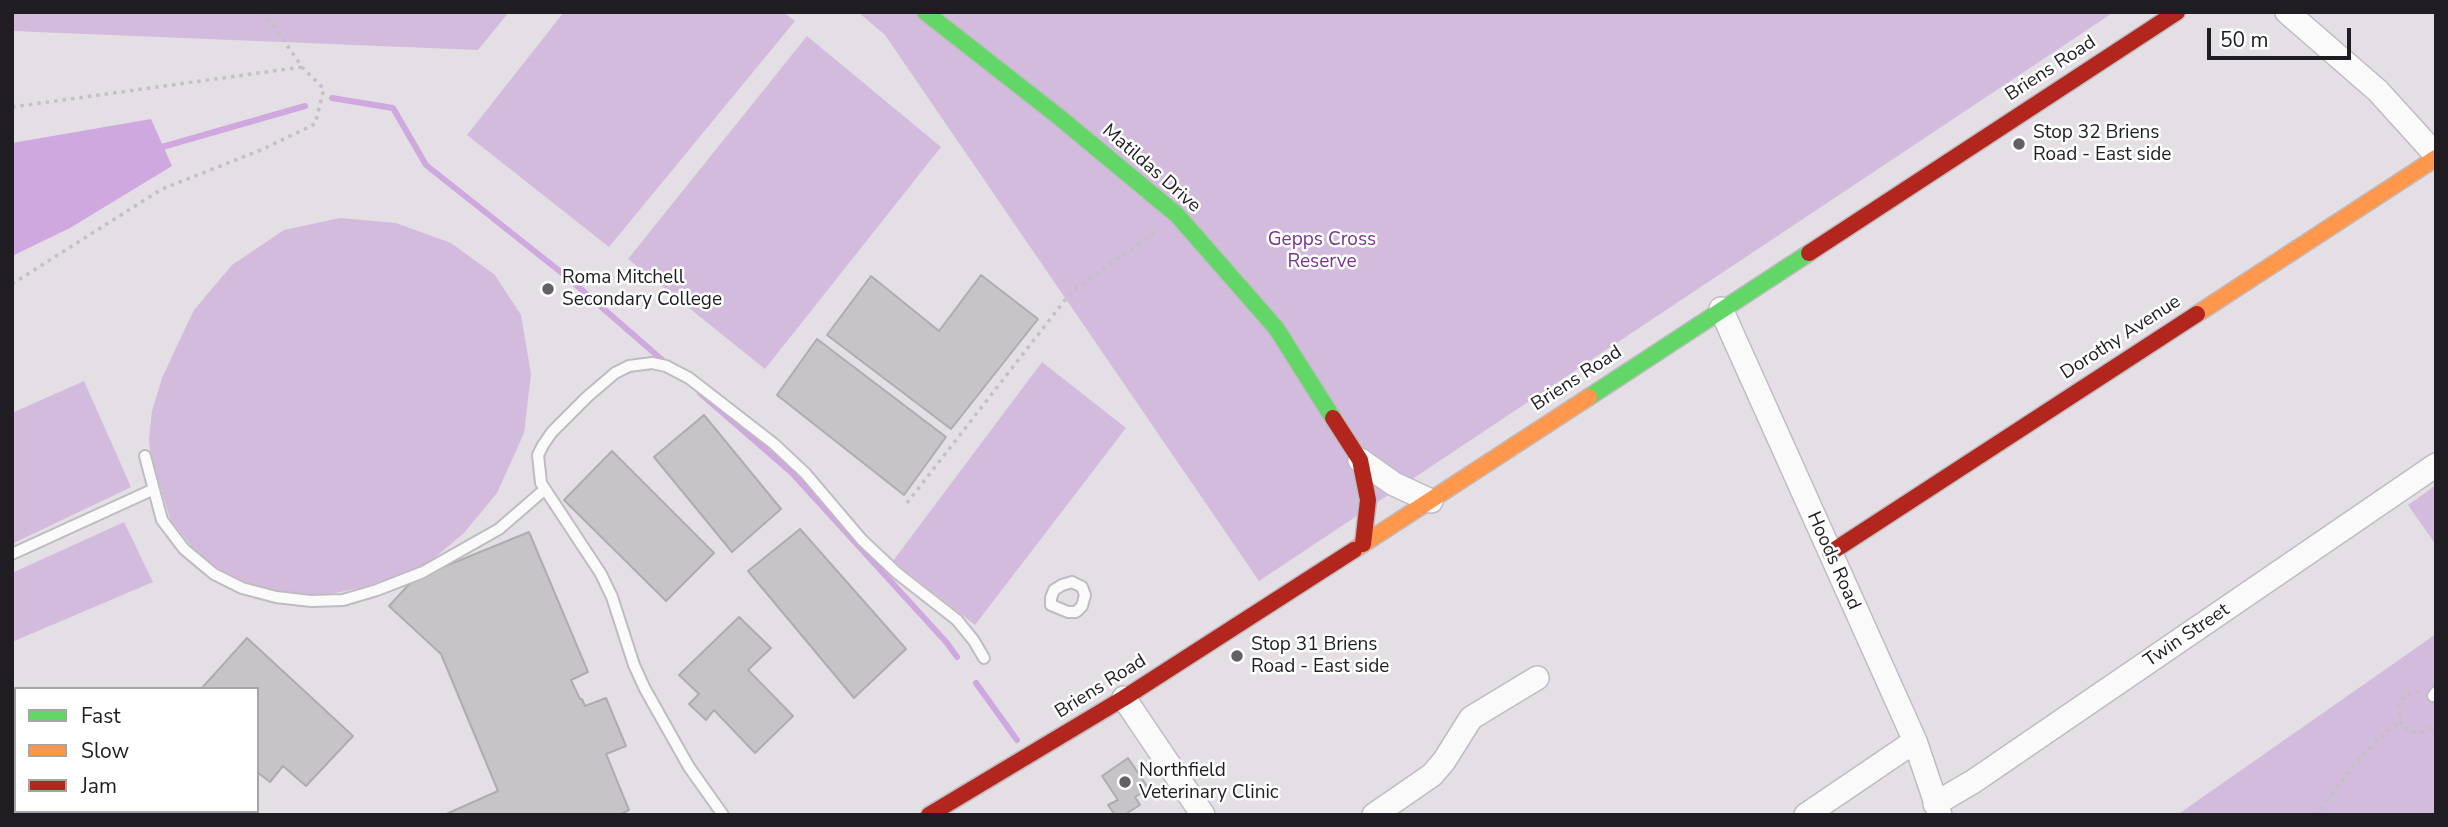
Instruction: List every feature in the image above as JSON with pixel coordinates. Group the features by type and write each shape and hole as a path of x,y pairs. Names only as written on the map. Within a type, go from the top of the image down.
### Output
{"main road":[{"name":"Matildas Drive","path":"925,12 1059,117 1177,215 1276,328 1360,460 1368,500 1363,544"},
{"name":"Briens Road","path":"929,815 1124,698 2176,12"},
{"name":"Dorothy Avenue","path":"1830,553 2436,156"},
{"name":"Briens Road","path":"952,815 997,776"}],"street":[{"path":"2287,12 2378,91 2436,156"},
{"name":"Hoods Road","path":"1721,309 1915,741 1937,810"},
{"path":"1360,460 1394,484 1431,500"},
{"name":"Twin Street","path":"1937,810 1974,781 2436,464"},
{"path":"1374,815 1432,775 1471,718 1537,678"},
{"path":"1124,698 1203,815"},
{"path":"1806,815 1915,741"}],"lane":[{"path":"723,815 689,767 645,690 612,597 601,574 544,490 537,467 538,455 552,432 598,386 615,373 629,366 652,363 666,366 689,378 774,444 805,473 862,540 888,565 957,620 984,658"},
{"path":"145,456 162,520 184,549 214,574 242,588 276,597 311,601 343,600 423,572 499,529 544,490"},
{"path":"12,554 152,490"}],"path":[{"path":"12,284 162,188 261,150 315,124 324,89 302,67 264,12"},
{"path":"12,107 302,67"},
{"path":"907,503 1072,291 1162,228"},
{"path":"2434,694 2411,692 2399,702 2400,721 2409,731 2425,732 2436,724"},
{"path":"2316,815 2365,751 2400,721"}],"green space":[{"path":"12,12 509,12 478,50 12,31"},
{"path":"564,12 783,12 795,21 609,247 467,135"},
{"name":"Gepps Cross Reserve","path":"858,12 2114,12 1259,581 885,35"},
{"path":"807,36 941,147 765,369 628,259"},
{"path":"340,218 396,223 451,243 495,275 521,315 531,374 524,433 497,493 464,533 426,565 364,587 316,597 253,587 234,579 199,556 170,519 150,452 149,438 152,411 162,378 194,310 232,265 284,230"},
{"path":"1042,362 1126,428 975,625 893,561"},
{"path":"84,381 131,487 12,544 12,413"},
{"path":"2436,485 2436,545 2408,505"},
{"path":"124,522 153,582 12,642 12,573"},
{"path":"2436,634 2436,815 2177,815"}],"shaded area":[{"path":"151,119 172,166 70,228 12,256 12,143"}],"building":[{"path":"981,275 1038,319 951,429 827,335 871,276 939,331"},
{"path":"817,339 946,437 904,495 777,395"},
{"path":"704,415 781,509 732,552 654,457"},
{"path":"612,451 714,553 666,601 564,500"},
{"path":"800,529 906,649 854,698 748,571"},
{"path":"529,532 588,672 571,680 585,706 606,698 626,746 606,754 629,810 619,815 444,815 498,791 441,654 389,606 414,579"},
{"path":"739,617 771,648 748,670 793,716 755,753 714,710 706,720 689,704 699,694 679,675"},
{"path":"247,638 353,736 306,786 283,766 270,782 259,774 259,687 203,687"},
{"name":"Northfield Veterinary Clinic","path":"1128,758 1149,789 1135,797 1140,805 1124,815 1115,815 1108,805 1118,800 1102,776"},
{"path":"72,813 162,813 162,815"}],"waterway":[{"path":"332,98 393,108 426,165 567,277 668,365"},
{"path":"162,147 305,106"},
{"path":"700,393 792,473 957,657"},
{"path":"976,683 1017,740"}],"traffic: fast":[{"path":"925,12 1059,117 1177,215 1276,328 1333,418"},
{"path":"1589,397 1809,253"}],"traffic: slow":[{"path":"2197,314 2436,158"},
{"path":"1354,550 1589,397"}],"traffic: jam":[{"path":"1809,253 2177,12"},
{"path":"1830,553 2197,314"},
{"path":"1333,418 1360,460 1368,500 1363,544"},
{"path":"929,815 1124,698 1354,550"}],"place":[{"name":"Stop 32 Briens Road - East side","path":"2019,144"},
{"name":"Roma Mitchell Secondary College","path":"548,289"},
{"name":"Stop 31 Briens Road - East side","path":"1237,656"},
{"name":"Northfield Veterinary Clinic","path":"1125,782"}]}
